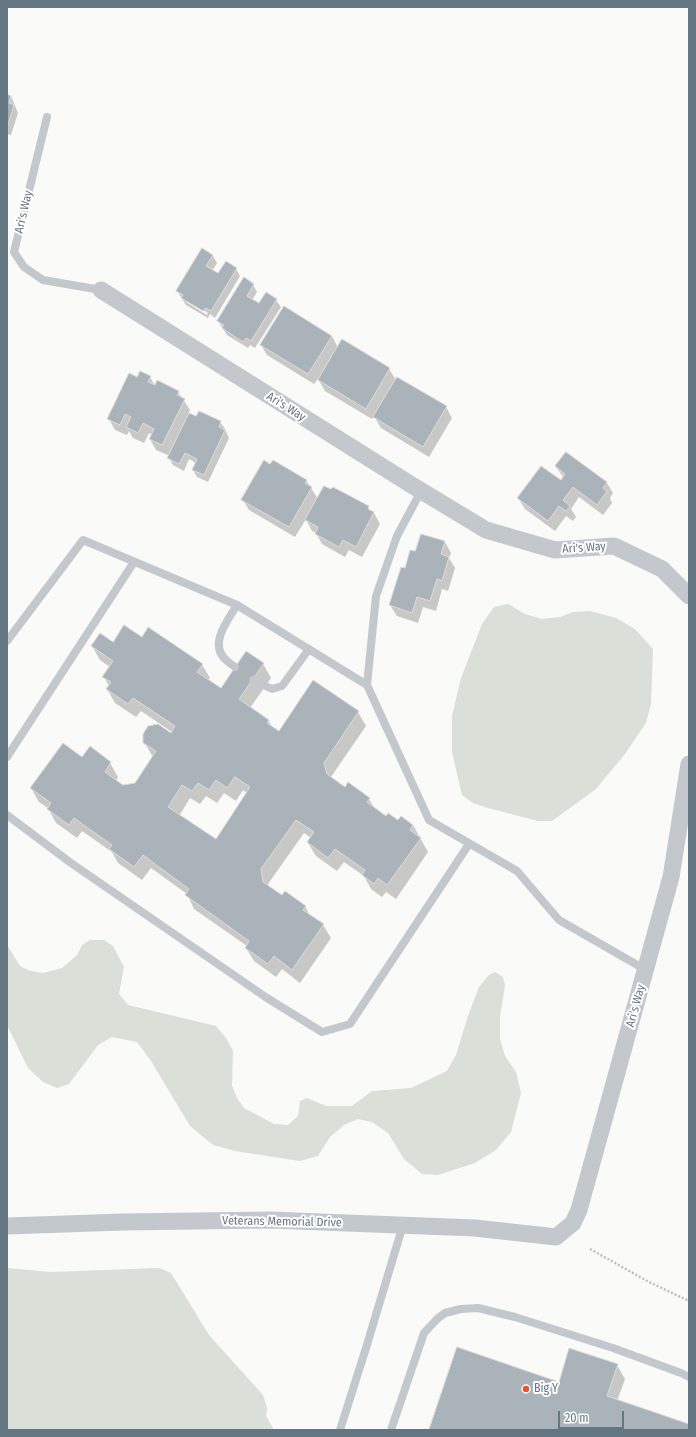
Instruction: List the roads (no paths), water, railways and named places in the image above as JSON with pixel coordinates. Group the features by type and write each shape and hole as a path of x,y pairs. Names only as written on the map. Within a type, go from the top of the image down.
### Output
{"street":[{"name":"Ari's Way","path":"101,290 421,491 486,530 555,550 614,546 662,569 689,596"},
{"name":"Ari's Way","path":"556,1237 573,1223 579,1210 671,877 689,764"},
{"name":"Veterans Memorial Drive","path":"7,1226 123,1222 270,1220 475,1228 556,1237"}],"lane":[{"name":"Ari's Way","path":"47,117 14,252 24,268 43,280 101,290"},
{"path":"421,491 397,536 376,596 367,685 428,820 518,871 559,920 646,970"},
{"path":"7,640 83,540 237,605 367,685"},
{"path":"7,757 134,562"},
{"path":"235,668 224,659 219,649 219,635 237,605"},
{"path":"253,680 272,689 282,686 309,649"},
{"path":"7,815 71,863 267,998 322,1032 350,1024 469,844"},
{"path":"340,1430 402,1225"},
{"path":"391,1430 424,1333 445,1313 461,1309 478,1308 515,1317 614,1348 689,1377"}],"place":[{"name":"Big Y","path":"526,1389"}]}
